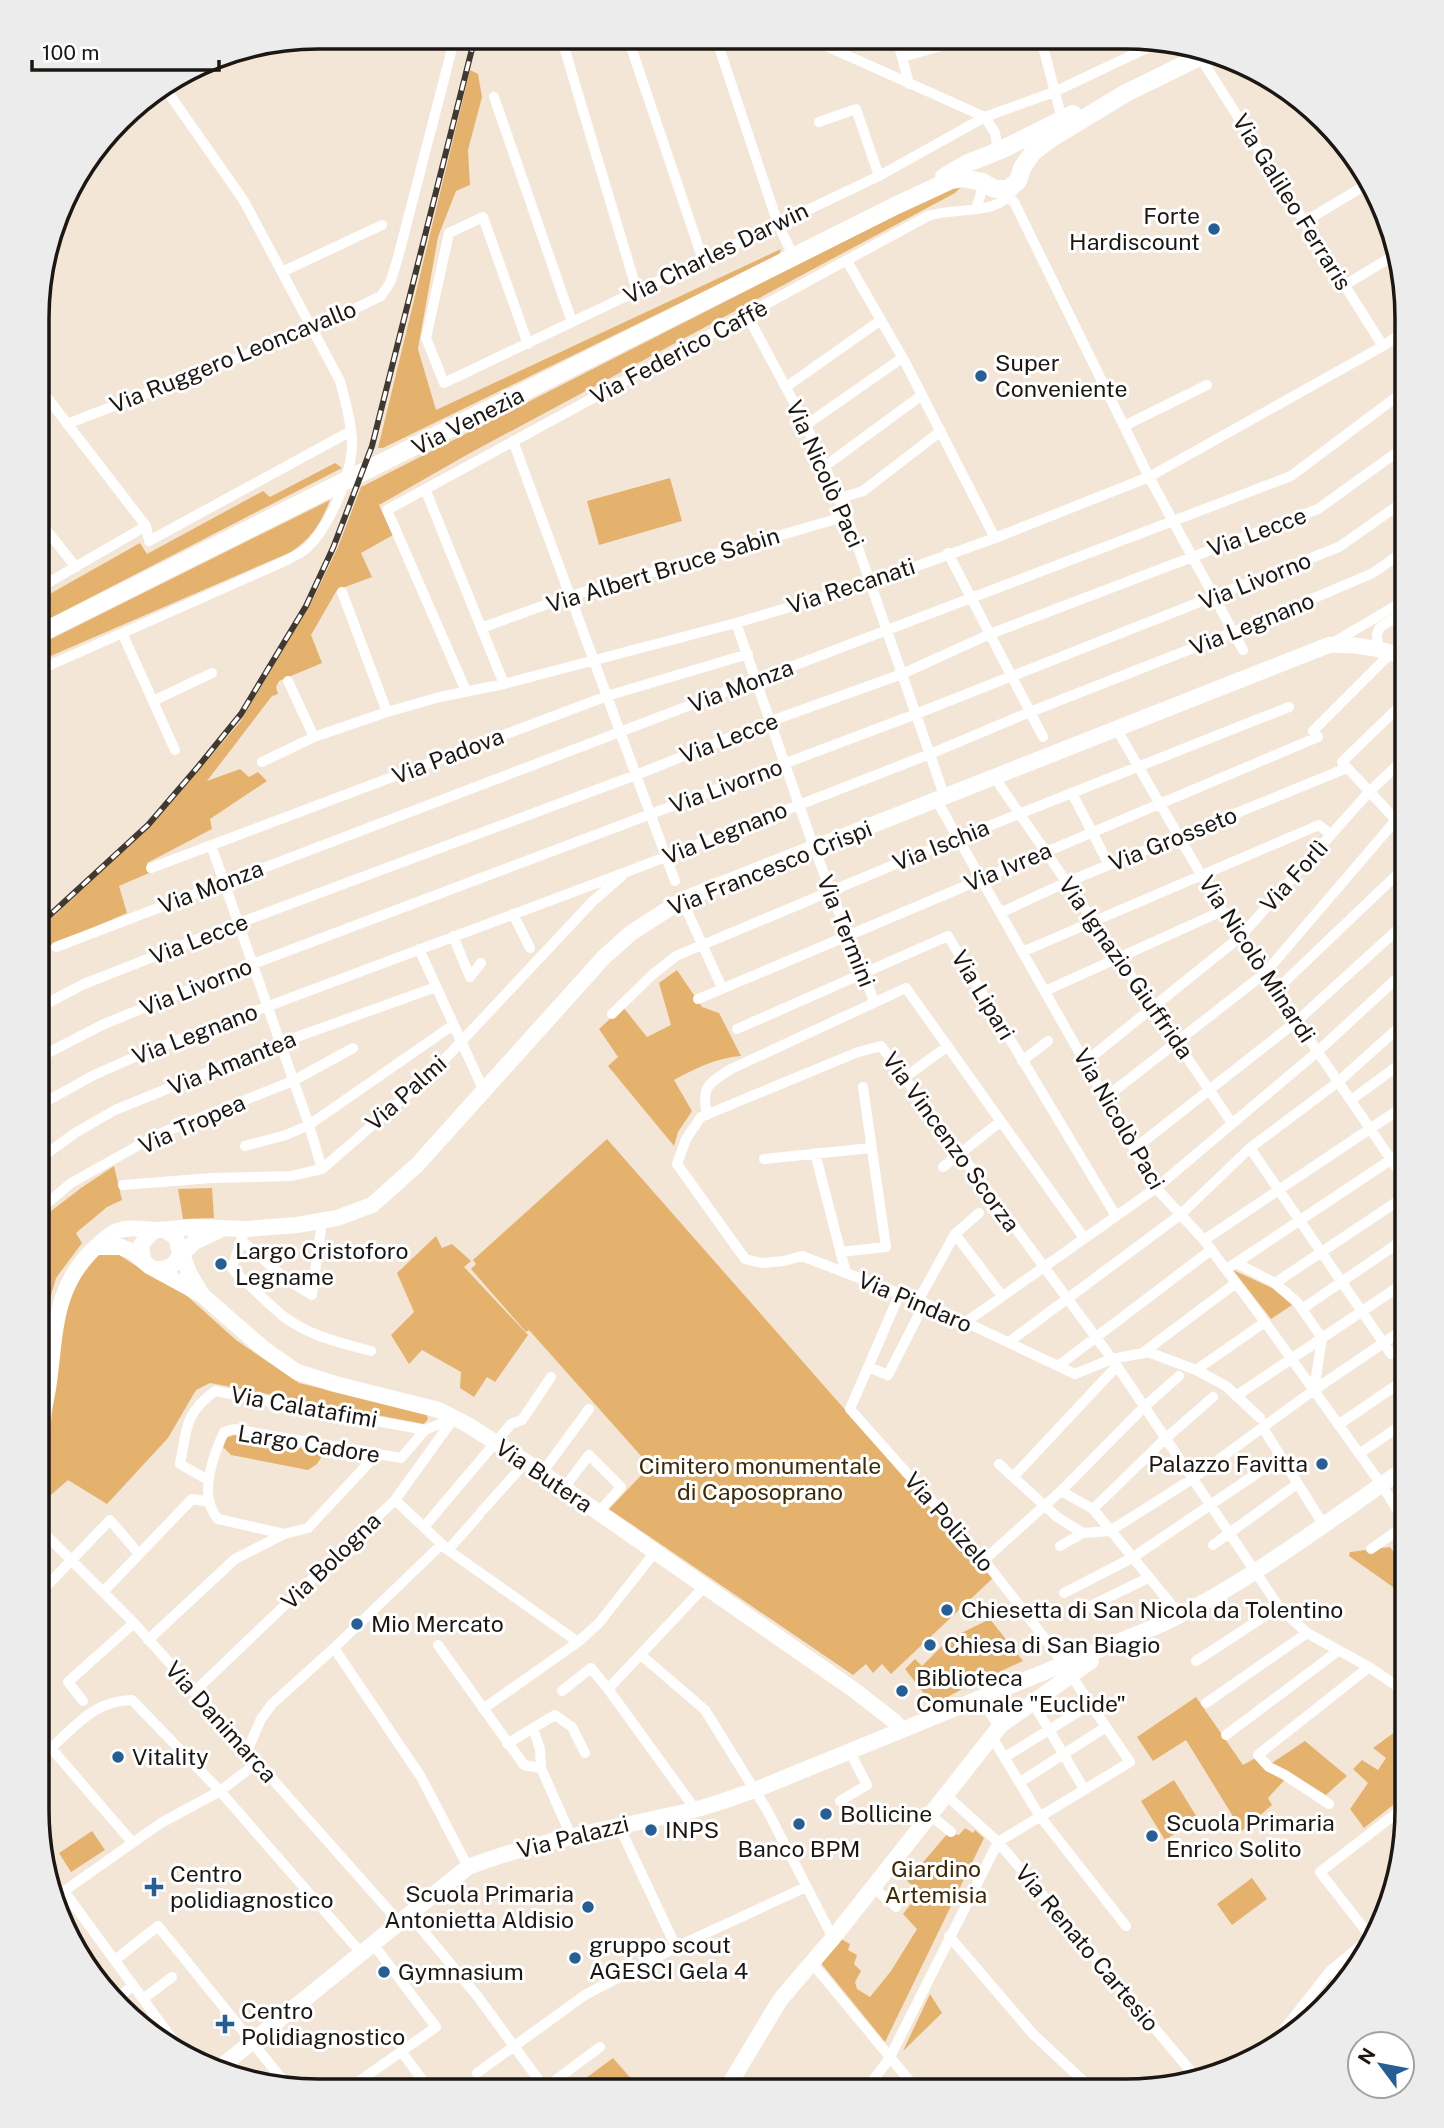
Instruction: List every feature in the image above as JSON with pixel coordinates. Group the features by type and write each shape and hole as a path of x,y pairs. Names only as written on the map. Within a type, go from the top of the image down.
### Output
{"main road":[{"path":"1000,183 1041,145 1109,102 1196,58"},
{"path":"897,205 968,163 1083,109 1109,102"},
{"path":"997,151 1013,153 1017,157 1000,183 983,162 997,151"},
{"path":"897,205 951,180 963,178 1000,183"},
{"name":"Via Venezia","path":"49,629 897,205"}],"street":[{"name":"Via Ruggero Leoncavallo","path":"67,424 313,329 381,296 390,283 452,49"},
{"path":"565,49 637,291"},
{"path":"632,49 703,260"},
{"path":"720,49 778,224 794,258"},
{"path":"833,49 985,117 995,133 997,151"},
{"path":"900,49 909,83"},
{"path":"902,57 930,49"},
{"path":"1043,49 1062,119"},
{"path":"985,117 1054,92 1140,51"},
{"name":"Via Galileo Ferraris","path":"1210,62 1304,222 1383,346"},
{"path":"49,666 123,635 285,561 307,548 331,514 346,477 352,446 340,381 244,201 169,94"},
{"path":"494,97 572,323"},
{"path":"819,122 856,109 879,176"},
{"name":"Via Charles Darwin","path":"528,344 483,217 449,233 426,338 444,383 528,344 879,176 985,117"},
{"path":"976,209 981,193 1000,183 1014,202 1149,477 1243,650"},
{"name":"Via Federico Caffè","path":"466,691 387,510 928,216 950,210 993,206 1000,183"},
{"path":"1304,222 1361,188"},
{"path":"282,272 382,225"},
{"path":"1345,285 1388,259"},
{"path":"847,261 922,395 995,538"},
{"name":"Via Nicolò Paci","path":"747,315 806,425 840,498 930,754 941,799 958,838 1156,1188 1204,1240 1395,1506"},
{"path":"786,387 881,320"},
{"name":"Via Recanati","path":"262,762 314,737 387,712 736,623 870,583 995,538 1149,477 1395,340"},
{"path":"806,425 902,358"},
{"path":"1124,426 1207,386"},
{"path":"825,466 922,395"},
{"name":"Via Monza","path":"56,947 1291,476 1395,398"},
{"path":"49,400 146,526 149,541 351,431"},
{"path":"840,498 863,491 941,431"},
{"path":"513,441 675,881"},
{"name":"Via Lecce","path":"49,1002 85,984 239,923 902,674 990,634 1318,509 1395,454"},
{"path":"425,489 504,684"},
{"name":"Via Livorno","path":"49,1052 104,1024 253,964 786,764 1339,547 1395,507"},
{"name":"Via Albert Bruce Sabin","path":"481,628 570,596 847,516"},
{"path":"49,582 146,526"},
{"path":"49,533 76,566"},
{"path":"948,553 1043,737"},
{"name":"Via Legnano","path":"49,1100 94,1075 146,1052 629,871 1234,632 1373,573 1395,557"},
{"path":"342,592 387,712"},
{"path":"1329,645 1395,609"},
{"name":"Via Ivrea","path":"698,999 1160,804 1315,734 1392,653 1377,634 1380,627 1395,614"},
{"name":"Via Termini","path":"736,623 814,848 874,1001"},
{"path":"123,635 175,750"},
{"name":"Via Francesco Crispi","path":"96,1247 125,1228 162,1231 196,1227 243,1234 322,1221 372,1205 417,1165 604,957 631,933 682,900 1329,645 1353,644 1392,653"},
{"name":"Via Padova","path":"151,868 607,696 748,654"},
{"path":"153,701 212,673"},
{"path":"288,681 314,737"},
{"name":"Via Ischia","path":"612,1014 676,956 1019,813 1289,707"},
{"path":"1395,712 1345,765 1395,819"},
{"name":"Via Nicolò Minardi","path":"1116,728 1222,911 1395,1166"},
{"name":"Via Grosseto","path":"1000,913 1345,765"},
{"name":"Via Forlì","path":"1085,1062 1240,937 1369,792 1395,768"},
{"name":"Via Ignazio Giuffrida","path":"995,778 1233,1123"},
{"path":"1072,793 1109,865"},
{"path":"1105,1098 1265,973 1395,821"},
{"path":"1022,952 1201,873 1319,825 1331,835"},
{"path":"211,845 309,1125 321,1169"},
{"name":"Via Palmi","path":"122,1185 212,1178 291,1176 321,1169 428,1077 593,901 629,871"},
{"path":"1276,990 1395,876"},
{"path":"682,900 722,988"},
{"path":"1045,991 1222,911"},
{"path":"513,914 530,948"},
{"path":"1134,1149 1297,1021 1395,932"},
{"path":"453,936 470,978 481,963"},
{"name":"Via Lipari","path":"737,1029 947,936 1116,1216"},
{"path":"419,949 483,1089"},
{"path":"966,1322 1156,1188 1317,1052 1395,980"},
{"name":"Via Amantea","path":"49,1153 115,1110 280,1043 436,987"},
{"path":"846,1273 802,1256 762,1263 745,1258 677,1164 685,1139 704,1116 703,1098 706,1088 717,1078 731,1069 906,988 1084,1238"},
{"path":"245,1146 286,1135 309,1125 453,1025"},
{"path":"1009,1342 1181,1215 1250,1148 1338,1082 1395,1031"},
{"path":"1023,1061 1048,1041"},
{"name":"Via Vincenzo Scorza","path":"704,1116 858,1052 881,1046 1114,1362 1279,1607 1307,1633 1369,1667 1395,1685"},
{"path":"904,1078 948,1046"},
{"name":"Via Tropea","path":"49,1202 71,1183 159,1134 293,1080 353,1048"},
{"path":"1351,1100 1395,1068"},
{"path":"840,1252 886,1247 863,1087"},
{"path":"1204,1240 1395,1113"},
{"path":"943,1167 1001,1121"},
{"path":"764,1159 871,1147"},
{"path":"1250,1148 1391,1354"},
{"name":"Via Pindaro","path":"815,1153 846,1273 900,1293 1058,1366"},
{"path":"1225,1269 1395,1157"},
{"path":"1275,1283 1395,1203"},
{"path":"918,1301 955,1234 979,1213"},
{"path":"243,1234 262,1259 287,1280 312,1295 322,1221"},
{"path":"149,1265 169,1268 180,1253 194,1242 223,1229"},
{"path":"149,1265 141,1245 150,1233 162,1231 176,1237 180,1253 202,1295"},
{"path":"243,1234 232,1268 239,1276 284,1317 310,1332 371,1351"},
{"path":"955,1234 1002,1296"},
{"path":"1301,1309 1395,1245"},
{"path":"49,1374 62,1299 82,1260 96,1247 121,1247 133,1252 149,1265 202,1295"},
{"path":"1211,1250 1058,1366 1075,1374 1148,1352 1196,1370 1226,1386 1262,1423 1323,1524"},
{"path":"1236,1263 1275,1283 1301,1309 1322,1338 1314,1390"},
{"path":"1141,1354 1236,1283"},
{"path":"1236,1396 1395,1289"},
{"name":"Via Polizelo","path":"900,1293 850,1409 984,1560 1067,1670 1130,1762 1084,1789"},
{"name":"Via Butera","path":"202,1295 264,1349 297,1372 439,1410 496,1443 867,1700 901,1729"},
{"path":"868,1367 888,1375 919,1314"},
{"path":"1196,1370 1265,1322"},
{"path":"1060,1546 1083,1533 1110,1531 1192,1479 1262,1423 1395,1335"},
{"path":"1013,1477 1114,1362"},
{"path":"984,1560 1061,1491 1144,1407 1179,1376"},
{"path":"424,1527 511,1424 522,1420 551,1377"},
{"path":"1338,1425 1395,1386"},
{"name":"Via Calatafimi","path":"208,1480 180,1464 190,1416 199,1403 215,1391 425,1430"},
{"path":"1093,1510 1165,1439 1213,1397"},
{"path":"542,1474 589,1409"},
{"name":"Largo Cadore","path":"210,1503 208,1480 224,1432 234,1429 401,1458 425,1430 454,1418"},
{"name":"Via Bologna","path":"194,1692 395,1500 454,1418"},
{"path":"1359,1454 1395,1429"},
{"path":"148,1640 235,1559 284,1534 308,1528 378,1453"},
{"path":"563,1489 589,1455 621,1487 598,1513"},
{"path":"1064,1593 1132,1558 1281,1457"},
{"path":"247,1751 261,1719 272,1704 445,1547 526,1462"},
{"path":"999,1464 1057,1517 1083,1533"},
{"path":"735,2079 780,2000 833,1938 998,1730 1067,1670 1119,1642 1180,1615 1253,1571 1395,1475"},
{"path":"1213,1545 1297,1484"},
{"path":"1061,1491 1093,1510 1180,1615"},
{"path":"103,1592 192,1499 210,1503 212,1512 218,1519 284,1534"},
{"path":"395,1500 445,1547 578,1642"},
{"path":"49,1583 110,1520 139,1555"},
{"path":"1371,1549 1395,1533"},
{"name":"Via Danimarca","path":"49,1537 134,1623 257,1763 478,1997 538,2079"},
{"path":"483,1709 578,1642 599,1623 655,1552"},
{"path":"1084,1609 1147,1578"},
{"path":"608,1689 704,1587"},
{"path":"1196,1661 1279,1607"},
{"path":"83,1701 68,1682 134,1623"},
{"path":"1206,1703 1307,1633"},
{"path":"438,1646 524,1765 541,1768"},
{"path":"334,1648 421,1777 468,1867"},
{"path":"1226,1735 1338,1651"},
{"path":"641,1655 705,1710 755,1790 833,1938"},
{"path":"1329,1804 1269,1768 1258,1755 1369,1667"},
{"path":"562,1691 591,1668 695,1809"},
{"name":"Via Palazzi","path":"226,2063 468,1867 497,1856 571,1836 695,1809 755,1790 901,1729 1067,1670"},
{"path":"132,1842 51,1748 97,1708 113,1700 132,1700 368,1949 436,2027 365,2079"},
{"path":"867,1700 881,1737"},
{"path":"979,1700 998,1730 1005,1757 1039,1815 1126,1926"},
{"path":"874,2079 890,2059 998,1842 1084,1789 1032,1701"},
{"path":"1005,1757 1091,1704"},
{"path":"508,1744 555,1715 572,1727 585,1753"},
{"path":"1020,1782 1106,1727"},
{"path":"533,1728 540,1749 541,1768 571,1836"},
{"path":"840,1801 867,1785 849,1751"},
{"path":"62,1892 132,1842 220,1791 257,1763"},
{"name":"Via Renato Cartesio","path":"946,1795 998,1842 1190,2071"},
{"path":"1367,1929 1320,1872 1395,1814"},
{"path":"930,1815 951,1832"},
{"path":"619,1826 676,1947"},
{"path":"477,2073 585,1995 676,1947 806,1887"},
{"path":"873,1887 896,1907"},
{"path":"63,1897 115,1960 169,2034"},
{"path":"115,1960 158,1926 281,2077"},
{"path":"949,1936 1032,2033 1081,2079"},
{"path":"1288,2025 1330,1971 1355,1951"},
{"path":"812,1963 908,2079"},
{"path":"1330,1971 1336,1977"},
{"path":"143,1998 172,1977"},
{"path":"122,1994 133,1985"},
{"path":"559,2079 600,2047"},
{"path":"401,2051 422,2079"}],"green space":[{"path":"470,70 478,74 482,97 468,150 470,185 456,191 438,237 418,349 436,410 781,249 779,255 383,448 378,448"},
{"path":"958,183 965,183 955,193 470,453 379,505 393,535 361,553 372,577 337,590 311,635 322,663 279,681 276,687 278,694 272,696 207,781 240,769 249,777 258,772 267,781 210,819 212,829 147,863 149,873 119,886 127,913 49,947 49,921 156,820 240,722 312,601 338,547 361,487"},
{"path":"335,463 342,468 49,619 49,594 140,543 147,554 263,491 270,497"},
{"path":"670,478 682,521 599,545 587,501"},
{"path":"330,500 315,529 291,552 49,657 49,640"},
{"path":"677,970 702,1007 719,1013 741,1056 706,1064 674,1080 692,1111 678,1132 674,1146 608,1066 618,1057 599,1029 623,1007 647,1037 671,1025 659,983"},
{"name":"Cimitero monumentale di Caposoprano","path":"607,1139 993,1578 891,1674 882,1664 873,1673 866,1664 853,1675 609,1509 650,1466 471,1269 476,1264 473,1260"},
{"path":"114,1166 122,1200 107,1207 76,1233 82,1243 56,1278 49,1302 49,1213"},
{"path":"212,1188 214,1218 183,1219 178,1189"},
{"path":"436,1236 442,1248 452,1244 471,1261 464,1267 528,1335 495,1382 487,1377 474,1397 460,1388 461,1372 422,1350 409,1364 391,1335 414,1312 397,1273"},
{"path":"113,1251 158,1280 176,1286 236,1340 299,1383 426,1413 428,1419 424,1424 210,1383 196,1390 168,1438 107,1504 68,1480 49,1497 49,1439 64,1311 73,1285 99,1254"},
{"path":"1233,1270 1272,1288 1292,1305 1271,1319"},
{"path":"234,1435 324,1453 317,1464 308,1470 231,1455 223,1447 226,1438"},
{"path":"1390,1547 1395,1554 1395,1589 1349,1556 1350,1552"},
{"path":"990,1619 1023,1661 933,1705 905,1669 915,1659 922,1666 949,1639"},
{"path":"1196,1697 1243,1765 1261,1755 1269,1765 1305,1741 1347,1776 1326,1795 1291,1773 1268,1798 1272,1805 1242,1831 1186,1740 1153,1761 1137,1737"},
{"path":"1395,1732 1395,1803 1364,1828 1350,1809 1368,1783 1353,1769 1362,1760 1378,1770 1386,1758 1373,1748"},
{"path":"1174,1780 1198,1819 1165,1840 1141,1801"},
{"name":"Giardino Artemisia","path":"965,1828 973,1833 975,1830 984,1838 885,2042 820,1962 841,1939 850,1944 848,1950 857,1955 854,1964 861,1971 855,1982 857,1989 870,1997 891,1971 917,1929 903,1914 917,1896 909,1889 912,1885 907,1881 948,1833 959,1835"},
{"path":"92,1831 105,1850 71,1872 59,1853"},
{"path":"1252,1878 1267,1899 1232,1925 1217,1904"},
{"path":"930,1994 942,2013 903,2051"},
{"path":"613,2058 631,2079 585,2079"}],"railway":[{"path":"49,916 148,825 197,768 241,714 306,606 333,548 372,446 472,49"}],"place":[{"name":"Forte Hardiscount","path":"1214,229"},
{"name":"Super Conveniente","path":"981,376"},
{"name":"Largo Cristoforo Legname","path":"221,1264"},
{"name":"Palazzo Favitta","path":"1322,1464"},
{"name":"Chiesetta di San Nicola da Tolentino","path":"947,1610"},
{"name":"Mio Mercato","path":"357,1624"},
{"name":"Chiesa di San Biagio","path":"930,1645"},
{"name":"Biblioteca Comunale \"Euclide\"","path":"902,1691"},
{"name":"Vitality","path":"118,1757"},
{"name":"Bollicine","path":"826,1814"},
{"name":"Banco BPM","path":"799,1824"},
{"name":"INPS","path":"651,1830"},
{"name":"Scuola Primaria Enrico Solito","path":"1152,1836"},
{"name":"Centro polidiagnostico","path":"154,1887"},
{"name":"Scuola Primaria Antonietta Aldisio","path":"588,1907"},
{"name":"gruppo scout AGESCI Gela 4","path":"575,1958"},
{"name":"Gymnasium","path":"384,1972"},
{"name":"Centro Polidiagnostico","path":"225,2024"}]}
